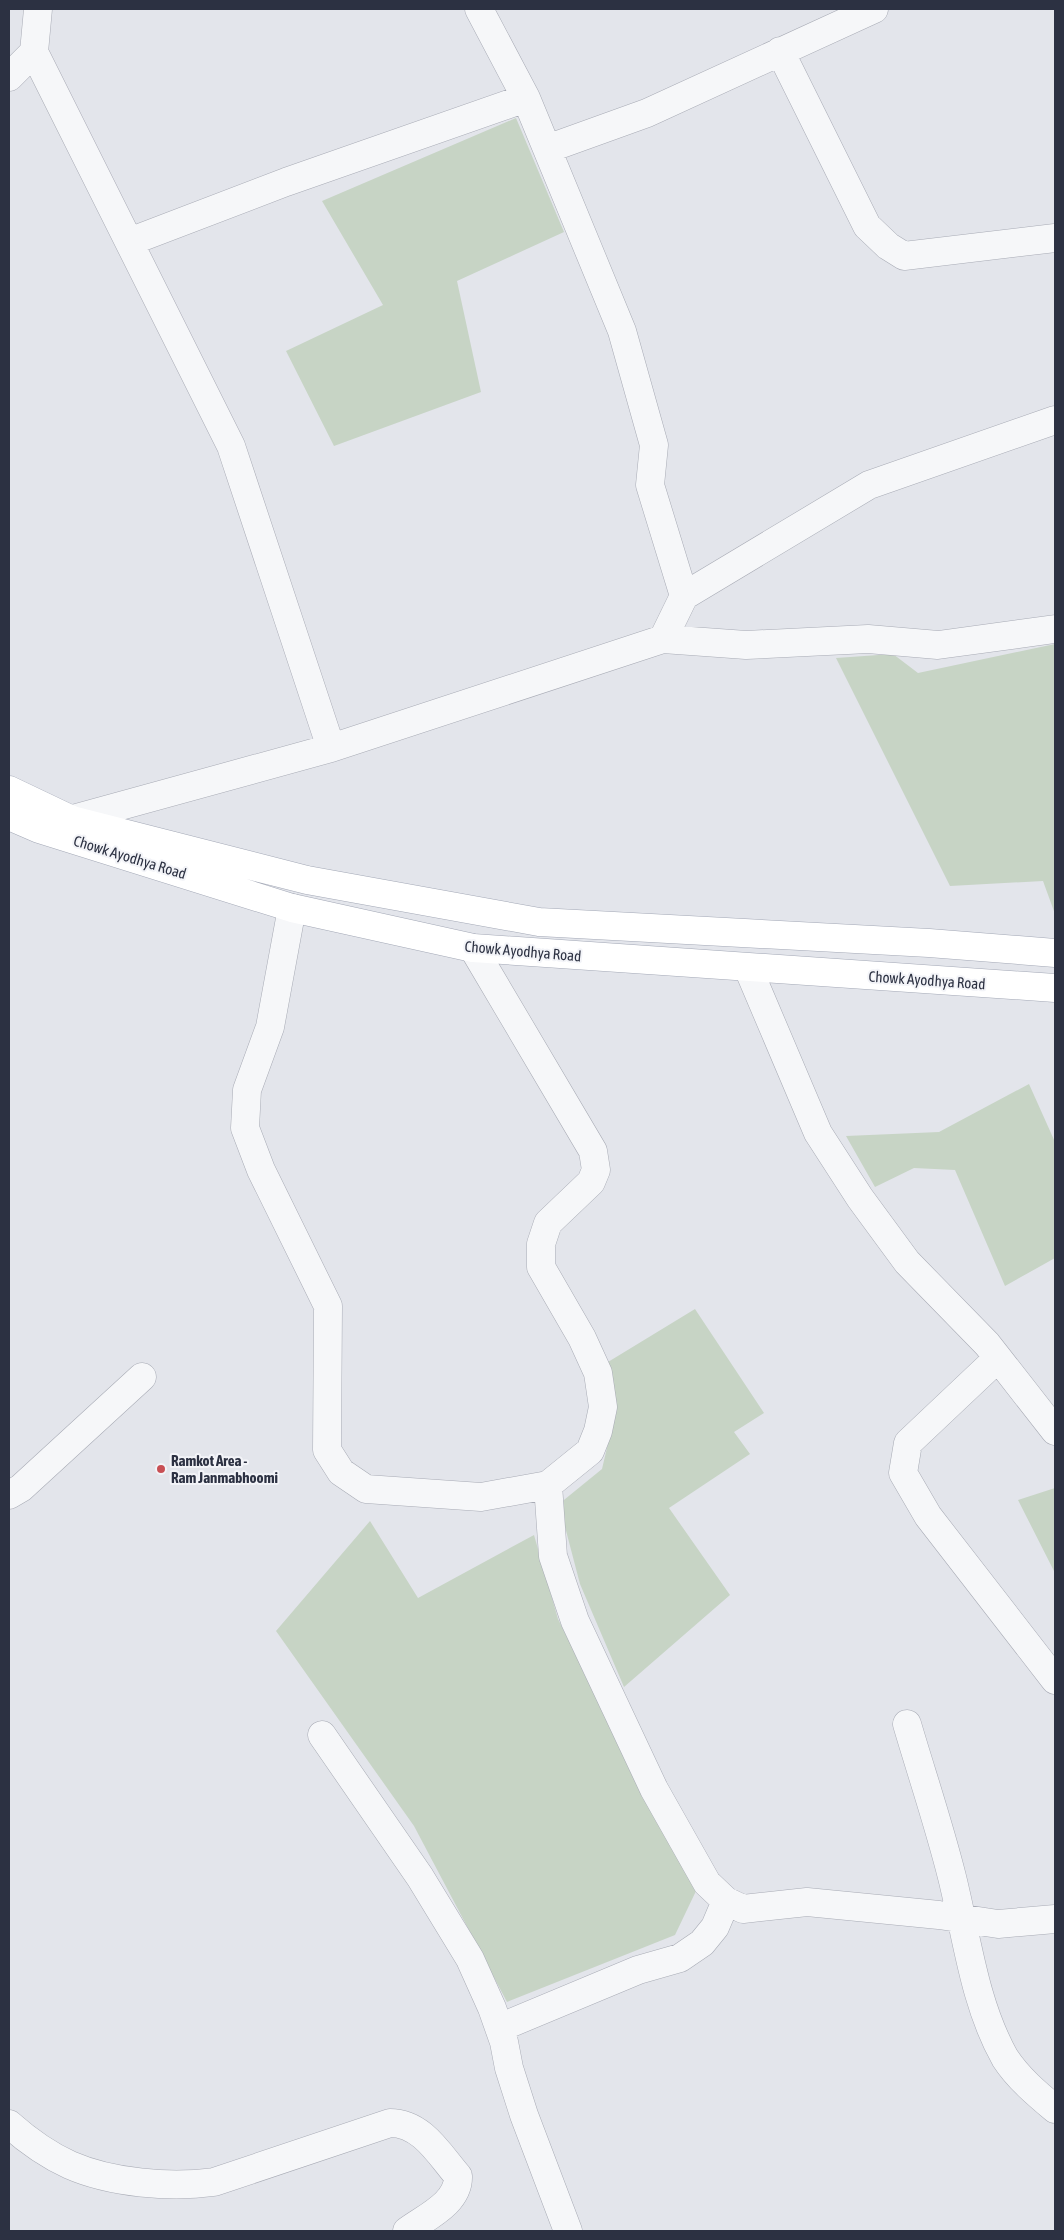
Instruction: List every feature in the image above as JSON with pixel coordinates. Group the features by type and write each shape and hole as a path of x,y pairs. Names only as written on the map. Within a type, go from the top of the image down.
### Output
{"main road":[{"path":"9,790 72,820 307,880 540,922 929,943 1055,953"},
{"name":"Chowk Ayodhya Road","path":"9,816 39,828 292,908 473,948 1055,988"}],"street":[{"path":"38,9 34,52 231,446 332,748"},
{"path":"479,9 526,98 622,331 654,445 650,485 684,596"},
{"path":"547,149 647,113 874,9"},
{"path":"780,51 867,226 888,246 904,256 1055,238"},
{"path":"9,77 34,52"},
{"path":"129,242 286,182 526,98"},
{"path":"663,638 684,596 868,485 1055,420"},
{"path":"39,828 332,748 663,638 746,644 868,639 938,645 1055,629"},
{"path":"292,908 270,1027 247,1090 245,1128 261,1170 328,1306 326,1393 328,1450 341,1472 366,1489 481,1497 548,1484 590,1451 598,1431 603,1407 598,1373 582,1338 542,1267 541,1244 548,1223 591,1182 596,1170 593,1151 473,948"},
{"path":"748,968 818,1133 860,1198 907,1262 998,1358 1055,1431"},
{"path":"998,1358 908,1443 903,1473 928,1516 1055,1680"},
{"path":"9,1495 21,1488 142,1377"},
{"path":"548,1484 553,1556 575,1621 654,1789 707,1884 726,1901 743,1909 807,1902 962,1918 998,1924 1055,1919"},
{"path":"907,1724 952,1875 973,1970 989,2024 1006,2059 1029,2088 1055,2109"},
{"path":"322,1735 420,1877 470,1959 499,2028 524,2115 568,2231"},
{"path":"499,2028 630,1973 680,1958 702,1943 715,1927 726,1901"},
{"path":"9,2124 43,2150 69,2165 116,2178 187,2186 214,2182 390,2123 400,2123 423,2134 458,2176 458,2184 452,2198 407,2231"}],"green space":[{"path":"516,118 564,232 457,281 481,392 334,446 286,351 383,305 322,201"},
{"path":"1055,644 1055,914 1043,881 950,886 836,658 893,654 918,673"},
{"path":"1029,1084 1055,1142 1055,1258 1005,1286 955,1170 914,1168 875,1187 846,1136 939,1132"},
{"path":"695,1309 764,1413 734,1432 750,1454 669,1508 730,1595 624,1687 580,1584 559,1504 602,1469 610,1435 608,1362"},
{"path":"1055,1488 1055,1573 1018,1500"},
{"path":"370,1521 418,1598 534,1535 558,1619 696,1891 675,1935 507,2002 414,1826 276,1631"}],"place":[{"name":"Ramkot Area - Ram Janmabhoomi","path":"161,1469"}]}
